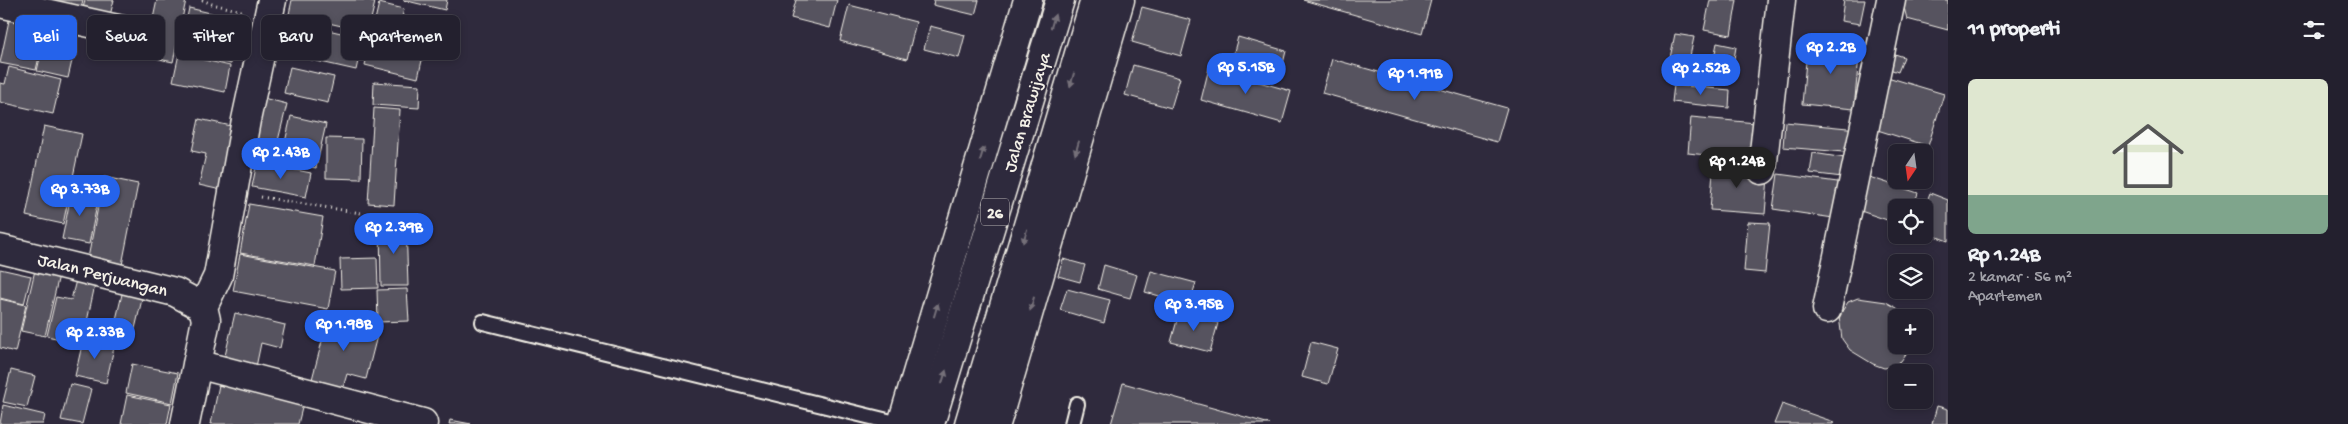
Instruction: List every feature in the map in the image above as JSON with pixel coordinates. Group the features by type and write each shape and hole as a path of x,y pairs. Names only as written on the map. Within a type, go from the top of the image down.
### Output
{"main road":[{"path":"901,424 1028,0"},
{"name":"Jalan Brawijaya","path":"930,424 1060,0"},
{"name":"Jalan Brawijaya","path":"969,424 1095,0"},
{"path":"996,424 1120,0"},
{"path":"1762,170 1781,0"},
{"path":"1828,308 1890,0"},
{"path":"0,2 87,22"},
{"path":"185,424 206,320 203,307 218,276 232,193 270,8"},
{"name":"Jalan Perjuangan","path":"0,249 175,292 203,307"},
{"path":"197,364 423,423"}],"lane":[{"path":"483,322 901,424"},
{"path":"1072,424 1077,404"}],"path":[{"path":"202,0 212,4 270,8"},
{"path":"232,193 361,214"}],"building":[{"path":"49,0 83,0 80,12"},
{"path":"85,0 114,0 110,15 82,13"},
{"path":"157,0 186,0 183,15 175,15 175,52 173,62 164,60 165,15 154,15"},
{"path":"292,0 368,0 375,2 372,15 341,15 341,26 331,24 331,15 289,14"},
{"path":"403,0 447,0 445,10"},
{"path":"796,0 837,0 830,28 791,18"},
{"path":"934,0 979,0 975,15 933,5"},
{"path":"1303,0 1431,0 1422,34"},
{"path":"1710,0 1737,0 1731,35 1704,30"},
{"path":"1844,0 1865,0 1860,24 1841,21"},
{"path":"1902,0 1948,0 1948,30 1907,19"},
{"path":"379,3 404,9 403,15 376,15"},
{"path":"849,5 916,22 907,59 840,41"},
{"path":"1142,7 1191,20 1181,56 1132,42"},
{"path":"189,8 219,15 188,15"},
{"path":"11,11 32,15 15,15 15,60 38,60 36,70 0,63"},
{"path":"77,25 80,26 77,39"},
{"path":"930,26 965,35 959,58 924,49"},
{"path":"331,31 341,33 341,60 358,60 356,70 312,60 331,60"},
{"path":"1675,34 1694,37 1689,61 1670,58"},
{"path":"1238,37 1286,51 1280,76 1231,62"},
{"path":"1808,40 1860,45 1854,109 1802,104"},
{"path":"1717,43 1736,47 1730,82 1710,78"},
{"path":"1883,50 1904,57 1898,72 1878,65"},
{"path":"1332,59 1507,108 1497,142 1322,93"},
{"path":"39,60 72,60 68,78 37,71"},
{"path":"178,60 204,60 230,66 225,92 173,81"},
{"path":"214,60 232,60 231,64"},
{"path":"366,60 422,60 418,78 365,65"},
{"path":"1133,65 1180,78 1171,108 1125,95"},
{"path":"9,67 61,80 53,114 0,102 0,83 5,84"},
{"path":"290,67 334,77 328,103 284,93"},
{"path":"1209,68 1291,91 1282,123 1201,100"},
{"path":"1884,76 1944,94 1929,144 1922,144 1868,127"},
{"path":"374,82 420,85 419,108 373,105"},
{"path":"1674,85 1730,90 1729,108 1672,102"},
{"path":"259,97 287,104 273,161 246,155"},
{"path":"374,108 400,110 394,205 368,203"},
{"path":"291,116 326,124 316,168 281,160"},
{"path":"1691,117 1756,123 1752,160 1688,153"},
{"path":"199,119 236,127 221,190 199,185 206,154 192,151"},
{"path":"1785,122 1858,129 1856,153 1783,147"},
{"path":"44,126 82,134 63,224 26,216"},
{"path":"326,138 362,139 361,179 326,178"},
{"path":"1813,153 1845,158 1842,177 1810,173"},
{"path":"1714,159 1746,161 1744,175 1768,177 1765,214 1710,210"},
{"path":"257,162 311,173 306,197 252,187"},
{"path":"1778,174 1845,183 1840,219 1773,209"},
{"path":"1860,174 1888,183 1888,189 1906,189 1918,193 1916,199 1888,199 1888,220 1849,207"},
{"path":"104,177 138,184 122,265 88,258"},
{"path":"72,190 99,195 89,244 62,239"},
{"path":"1930,193 1948,200 1948,241 1933,235 1933,199 1928,199"},
{"path":"249,204 323,217 315,266 240,253"},
{"path":"1748,222 1770,223 1765,273 1744,271"},
{"path":"406,223 408,286 381,286 380,224"},
{"path":"240,254 335,271 328,309 233,291"},
{"path":"377,258 378,288 341,289 340,259"},
{"path":"1063,259 1085,265 1080,282 1058,276"},
{"path":"1104,265 1137,275 1130,298 1098,289"},
{"path":"0,269 31,276 24,304 0,298"},
{"path":"35,270 59,275 45,336 21,331"},
{"path":"1151,271 1196,283 1189,304 1145,292"},
{"path":"76,280 95,285 82,344 47,336 56,297 71,300"},
{"path":"407,289 409,321 378,322 377,290"},
{"path":"1067,289 1110,300 1104,323 1060,310"},
{"path":"123,290 143,295 134,333 114,328"},
{"path":"1858,298 1886,302 1898,309 1888,309 1888,354 1906,354 1901,361 1896,364 1888,364 1888,367 1884,368 1873,364 1850,350 1842,339 1839,316 1848,302"},
{"path":"0,299 26,305 15,352 0,348"},
{"path":"235,313 285,325 280,348 261,343 256,367 224,360"},
{"path":"1179,313 1218,323 1210,352 1171,342"},
{"path":"329,315 379,328 366,379 347,374 342,391 311,383"},
{"path":"84,336 115,343 106,383 75,376"},
{"path":"1311,342 1338,349 1328,384 1302,377"},
{"path":"132,364 178,373 172,403 126,393"},
{"path":"11,370 35,376 27,407 3,402"},
{"path":"1123,383 1270,424 1111,424"},
{"path":"70,384 91,389 82,424 61,420"},
{"path":"219,385 303,404 298,424 211,424"},
{"path":"127,395 171,404 167,424 121,424"},
{"path":"1782,404 1834,422 1833,424 1774,424"},
{"path":"3,405 45,415 43,424 0,424"},
{"path":"1937,406 1948,409 1948,424 1932,424"},
{"path":"450,420 471,424 449,424"}]}
